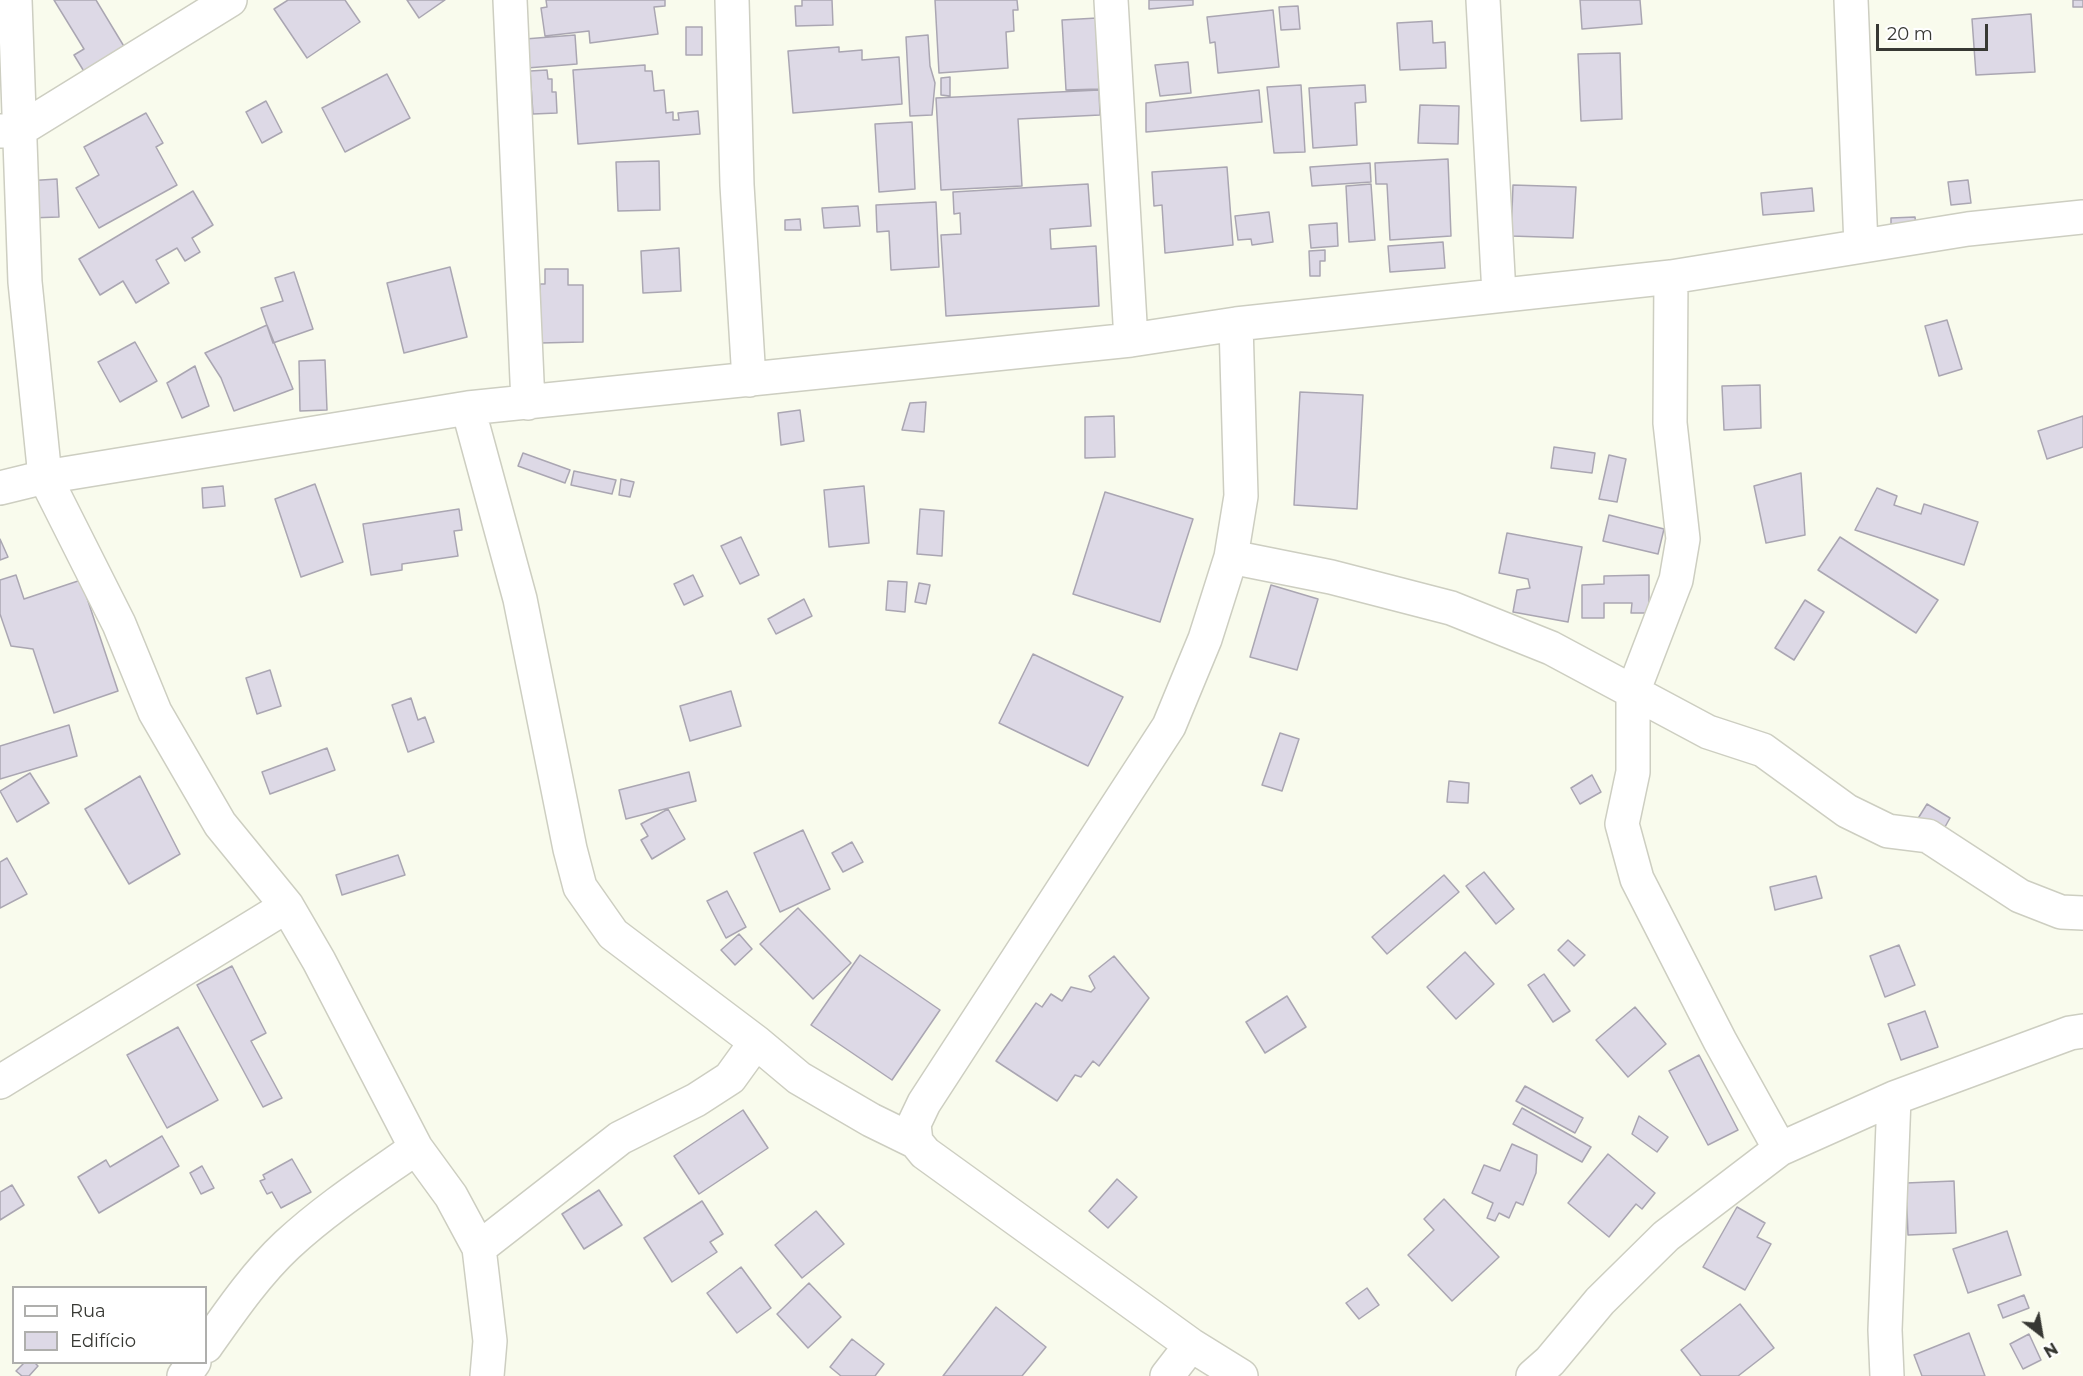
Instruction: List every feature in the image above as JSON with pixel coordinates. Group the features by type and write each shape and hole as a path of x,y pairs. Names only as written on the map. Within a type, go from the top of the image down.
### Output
{"street":[{"path":"15,0 10,130 45,477 119,624 156,712 220,824 286,906 320,961 416,1148 451,1196 478,1248 490,1341 488,1376"},
{"path":"10,130 230,0"},
{"path":"510,0 528,404"},
{"path":"732,0 737,185 749,380"},
{"path":"1112,0 1131,340"},
{"path":"1483,0 1499,294"},
{"path":"1851,0 1861,246"},
{"path":"0,488 45,477 468,408 528,404 1131,340 1236,324 1671,277 1968,229 2083,217"},
{"path":"1671,277 1670,423 1683,539 1676,580 1633,693 1632,771 1622,824 1637,879 1720,1041 1780,1149"},
{"path":"916,1142 914,1124 924,1103 1169,726 1205,639 1231,557 1241,496 1236,324"},
{"path":"468,408 520,599 556,787 580,887 613,934 756,1042 799,1078 872,1120 916,1142 925,1153 1191,1345 1241,1376"},
{"path":"1231,557 1332,578 1451,608 1551,648 1708,732 1763,750 1847,811 1888,831 1928,836 2020,896 2061,912 2083,913"},
{"path":"0,1082 286,906"},
{"path":"1533,1376 1550,1361 1600,1301 1666,1236 1780,1149 1894,1098 2083,1030"},
{"path":"478,1248 621,1138 696,1100 730,1078 756,1042"},
{"path":"1887,1376 1885,1330 1894,1098"},
{"path":"207,1345 232,1309 285,1247 329,1209 416,1148"},
{"path":"1167,1376 1191,1345"}],"building":[{"path":"54,0 96,0 128,53 88,78 74,55 84,49"},
{"path":"288,0 345,0 360,22 307,58 274,9"},
{"path":"407,0 445,0 419,18"},
{"path":"546,0 665,0 665,6 654,7 658,34 590,43 589,31 545,36 541,8 547,7"},
{"path":"802,0 832,0 833,25 796,26 795,6 802,6"},
{"path":"935,0 1017,0 1018,10 1013,10 1014,31 1006,32 1008,68 939,73"},
{"path":"1149,0 1193,0 1193,5 1149,9"},
{"path":"1580,0 1640,0 1642,24 1582,29"},
{"path":"2073,0 2083,0 2083,7 2073,7"},
{"path":"1298,6 1300,29 1281,30 1279,7"},
{"path":"1273,10 1279,67 1218,73 1215,42 1210,43 1207,17"},
{"path":"2031,14 2035,72 1976,75 1972,19"},
{"path":"1097,18 1099,89 1066,90 1062,20"},
{"path":"1432,21 1433,43 1445,42 1446,68 1400,70 1397,23"},
{"path":"686,27 702,27 702,55 686,55"},
{"path":"575,35 577,64 527,68 525,39"},
{"path":"928,35 930,66 935,83 932,115 910,116 906,37"},
{"path":"839,47 839,52 862,50 862,60 899,57 902,104 793,113 788,51"},
{"path":"1620,53 1622,119 1581,121 1578,54"},
{"path":"1188,62 1191,93 1160,96 1155,65"},
{"path":"645,65 645,71 652,71 654,91 664,90 666,113 673,112 673,120 679,120 678,113 698,111 700,134 578,144 573,70"},
{"path":"547,70 548,79 552,79 552,92 556,92 557,113 533,114 530,71"},
{"path":"387,74 410,118 345,152 322,108"},
{"path":"950,77 950,96 941,95 941,78"},
{"path":"1301,85 1305,152 1274,153 1267,87"},
{"path":"1365,85 1366,102 1355,103 1357,145 1313,148 1309,88"},
{"path":"1099,90 1100,115 1018,119 1022,186 941,190 936,98"},
{"path":"1259,90 1262,122 1146,132 1146,103"},
{"path":"266,101 282,132 262,143 246,112"},
{"path":"1420,105 1459,106 1458,144 1418,143"},
{"path":"146,113 163,143 156,147 177,185 99,228 76,188 99,175 84,147"},
{"path":"912,122 915,189 879,192 875,124"},
{"path":"1448,159 1451,236 1390,240 1387,184 1376,184 1375,163"},
{"path":"659,161 660,210 618,211 616,162"},
{"path":"1370,163 1371,182 1312,186 1310,167"},
{"path":"1227,167 1233,245 1165,253 1162,205 1154,206 1152,172"},
{"path":"57,179 59,217 29,218 26,181"},
{"path":"1968,180 1971,203 1951,205 1948,182"},
{"path":"1088,184 1091,226 1050,229 1051,249 1096,246 1099,306 946,316 941,235 961,234 960,213 954,214 953,192"},
{"path":"1371,184 1375,240 1349,242 1346,186"},
{"path":"1513,185 1576,187 1573,238 1511,236"},
{"path":"1812,188 1814,211 1763,215 1761,193"},
{"path":"193,191 213,225 192,238 200,252 185,261 177,248 156,260 169,283 136,303 123,281 100,295 79,259"},
{"path":"936,202 939,267 891,270 889,231 877,232 876,205"},
{"path":"858,206 860,226 824,228 822,208"},
{"path":"1269,212 1273,242 1252,245 1251,239 1238,240 1235,216"},
{"path":"1915,217 1916,226 1891,227 1891,218"},
{"path":"800,219 801,230 785,230 785,220"},
{"path":"1337,223 1338,246 1311,248 1309,225"},
{"path":"1443,242 1445,268 1390,272 1388,246"},
{"path":"679,248 681,291 643,293 641,251"},
{"path":"1325,250 1325,261 1320,261 1320,276 1310,276 1309,251"},
{"path":"450,267 467,337 404,353 387,283"},
{"path":"545,269 568,269 568,285 583,285 583,342 540,343 540,284 545,284"},
{"path":"294,272 313,329 273,343 261,308 283,301 275,278"},
{"path":"1947,320 1962,369 1939,376 1925,326"},
{"path":"267,325 293,389 234,411 221,378 205,353"},
{"path":"135,342 157,381 120,402 98,362"},
{"path":"325,360 327,410 300,411 299,361"},
{"path":"195,366 209,406 182,418 167,383"},
{"path":"1760,385 1761,428 1724,430 1722,386"},
{"path":"1300,392 1363,395 1357,509 1294,505"},
{"path":"926,402 924,432 902,430 910,403"},
{"path":"800,410 804,441 781,445 778,413"},
{"path":"1114,416 1115,457 1085,458 1085,417"},
{"path":"2083,416 2083,447 2047,459 2038,431"},
{"path":"1554,447 1595,453 1592,473 1551,468"},
{"path":"523,453 570,470 565,483 518,466"},
{"path":"1609,455 1626,459 1617,502 1599,499"},
{"path":"574,471 616,480 612,494 571,485"},
{"path":"1801,473 1805,535 1766,543 1754,486"},
{"path":"621,479 634,482 630,497 619,495"},
{"path":"315,484 343,562 301,577 275,499"},
{"path":"223,486 225,506 203,508 202,488"},
{"path":"864,486 869,543 829,547 824,490"},
{"path":"1877,488 1897,496 1894,505 1921,514 1924,504 1978,522 1964,565 1855,530"},
{"path":"1105,492 1193,519 1160,622 1073,594"},
{"path":"459,509 462,530 454,531 458,556 402,564 402,570 371,575 363,524"},
{"path":"920,509 944,511 942,556 917,554"},
{"path":"1609,515 1664,529 1658,554 1603,541"},
{"path":"1507,533 1582,547 1568,622 1513,612 1517,590 1530,588 1528,579 1499,573"},
{"path":"741,537 759,575 740,584 721,546"},
{"path":"1840,537 1938,600 1916,633 1818,570"},
{"path":"0,539 8,557 0,560"},
{"path":"16,575 24,599 81,580 118,691 54,713 33,649 11,646 0,614 0,580"},
{"path":"693,575 703,596 684,605 674,584"},
{"path":"1649,575 1649,613 1631,613 1632,603 1604,603 1604,618 1582,618 1582,585 1604,584 1604,576"},
{"path":"888,581 907,582 905,612 886,610"},
{"path":"919,583 930,585 926,604 915,602"},
{"path":"1271,585 1318,599 1297,670 1250,657"},
{"path":"804,599 812,616 776,634 768,619"},
{"path":"1805,600 1824,612 1794,660 1775,648"},
{"path":"1033,654 1123,697 1088,766 999,723"},
{"path":"270,670 281,706 257,714 246,678"},
{"path":"731,691 741,726 690,741 680,706"},
{"path":"411,698 418,720 425,717 434,742 408,752 392,705"},
{"path":"69,725 77,756 0,779 0,746"},
{"path":"1280,733 1299,739 1282,791 1262,785"},
{"path":"327,748 335,770 270,794 262,772"},
{"path":"689,772 696,801 626,819 619,790"},
{"path":"30,773 49,803 17,822 0,791"},
{"path":"1592,775 1601,792 1580,804 1571,788"},
{"path":"140,776 180,854 129,884 85,809"},
{"path":"1449,781 1469,783 1468,803 1447,802"},
{"path":"1927,804 1950,818 1941,834 1917,820"},
{"path":"668,809 685,839 652,859 641,840 648,836 641,824"},
{"path":"803,830 830,889 780,912 754,853"},
{"path":"852,842 863,862 843,872 832,853"},
{"path":"398,855 405,875 342,895 336,875"},
{"path":"7,858 27,894 0,908 0,862"},
{"path":"1484,872 1514,909 1496,924 1466,886"},
{"path":"1444,875 1459,892 1387,954 1372,937"},
{"path":"1816,876 1822,898 1775,910 1770,887"},
{"path":"727,891 746,927 726,938 707,901"},
{"path":"798,908 851,963 813,999 760,944"},
{"path":"739,934 752,949 735,965 721,950"},
{"path":"1568,940 1585,955 1574,966 1558,950"},
{"path":"1899,945 1915,985 1885,997 1870,956"},
{"path":"1465,952 1494,984 1456,1019 1427,987"},
{"path":"860,955 940,1010 892,1080 811,1025"},
{"path":"1114,956 1149,998 1099,1066 1093,1061 1081,1077 1075,1075 1057,1101 996,1061 1036,1003 1042,1007 1051,994 1062,1001 1071,987 1091,992 1095,988 1089,976"},
{"path":"232,966 266,1033 251,1041 282,1098 263,1107 197,985"},
{"path":"1544,974 1570,1011 1553,1022 1528,985"},
{"path":"1287,996 1306,1027 1265,1053 1246,1022"},
{"path":"1635,1007 1666,1044 1628,1077 1596,1040"},
{"path":"1925,1011 1938,1047 1901,1060 1888,1024"},
{"path":"178,1027 218,1100 167,1128 127,1055"},
{"path":"1699,1055 1738,1130 1708,1145 1669,1071"},
{"path":"1525,1086 1583,1118 1575,1133 1516,1101"},
{"path":"1522,1108 1591,1147 1582,1162 1513,1124"},
{"path":"743,1110 768,1148 699,1194 674,1156"},
{"path":"1639,1116 1668,1137 1657,1152 1632,1134"},
{"path":"162,1136 179,1166 99,1213 78,1177 106,1160 110,1167"},
{"path":"1512,1144 1537,1155 1536,1173 1523,1205 1516,1202 1509,1218 1499,1213 1495,1221 1487,1218 1493,1203 1472,1193 1484,1165 1500,1171"},
{"path":"1608,1154 1655,1193 1642,1209 1636,1204 1609,1237 1568,1203"},
{"path":"292,1159 311,1192 281,1208 272,1192 267,1194 260,1181 265,1179 263,1175"},
{"path":"202,1166 214,1188 201,1194 190,1173"},
{"path":"1117,1179 1137,1197 1108,1228 1089,1211"},
{"path":"1954,1181 1956,1233 1908,1235 1906,1183"},
{"path":"12,1185 24,1205 0,1220 0,1192"},
{"path":"599,1190 622,1225 584,1249 562,1214"},
{"path":"1444,1199 1499,1257 1452,1301 1408,1255 1434,1230 1424,1219"},
{"path":"702,1201 723,1234 710,1242 717,1252 672,1282 644,1238"},
{"path":"1737,1207 1765,1223 1757,1237 1771,1244 1745,1290 1703,1267"},
{"path":"816,1211 844,1244 802,1278 775,1245"},
{"path":"2007,1231 2021,1275 1968,1293 1953,1249"},
{"path":"741,1267 771,1308 737,1333 707,1293"},
{"path":"809,1283 841,1317 808,1348 777,1314"},
{"path":"1367,1288 1379,1305 1359,1319 1346,1303"},
{"path":"2024,1295 2029,1308 2003,1318 1998,1305"},
{"path":"1740,1304 1774,1348 1738,1376 1701,1376 1681,1350"},
{"path":"996,1307 1046,1347 1022,1376 943,1376"},
{"path":"1969,1333 1985,1376 1922,1376 1914,1355"},
{"path":"2029,1334 2041,1360 2023,1369 2010,1344"},
{"path":"852,1339 884,1364 875,1376 841,1376 830,1367"},
{"path":"23,1364 38,1366 29,1376 22,1376 16,1371"}]}
